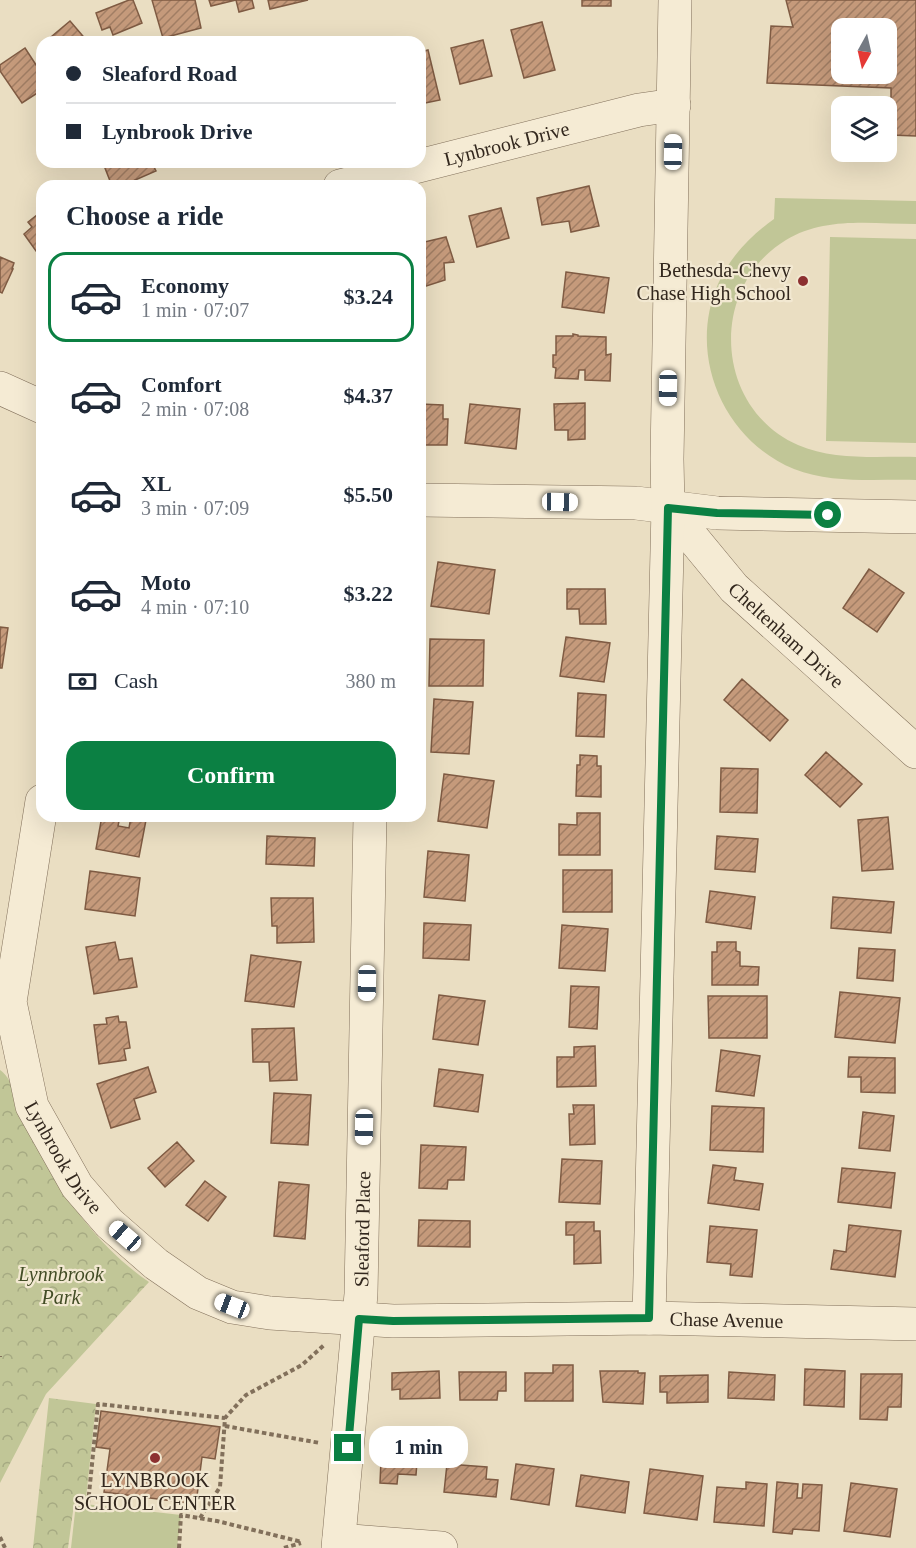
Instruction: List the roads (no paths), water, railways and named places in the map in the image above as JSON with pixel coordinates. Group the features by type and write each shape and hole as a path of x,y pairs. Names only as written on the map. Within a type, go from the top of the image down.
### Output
{"street":[{"path":"649,1318 668,508 675,0"},
{"name":"Lynbrook Drive","path":"426,164 639,110 674,105"},
{"name":"Lynbrook Drive","path":"364,180 411,168"},
{"path":"0,388 36,404"},
{"path":"426,500 636,503 717,513 916,517"},
{"name":"Cheltenham Drive","path":"668,508 734,588 916,752"},
{"name":"Lynbrook Drive","path":"38,822 5,1009 32,1106 77,1186 109,1222 156,1264 198,1293 232,1306 270,1313 359,1319"},
{"name":"Sleaford Place","path":"359,1319 370,822"},
{"name":"Chase Avenue","path":"359,1319 393,1321 649,1318 916,1324"},
{"path":"359,1319 338,1544 441,1548"}],"place":[{"name":"Bethesda-Chevy Chase High School","path":"803,281"},
{"name":"LYNBROOK SCHOOL CENTER","path":"155,1458"}],"park label":[{"name":"Lynnbrook Park","path":"61,1286"}]}
